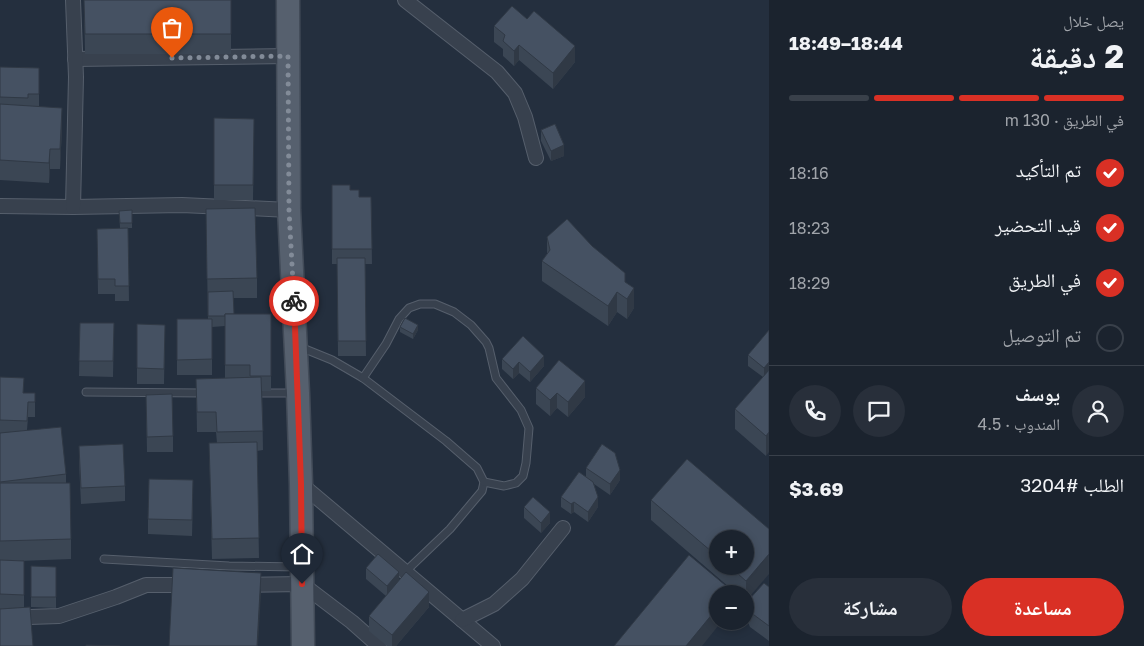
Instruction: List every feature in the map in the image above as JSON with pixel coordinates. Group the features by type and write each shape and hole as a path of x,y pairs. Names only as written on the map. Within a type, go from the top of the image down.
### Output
{"main road":[{"path":"288,0 289,210 301,484 303,646"}],"street":[{"path":"73,207 76,60 74,0"},
{"path":"405,0 497,72 515,93 525,117 536,158"},
{"path":"76,60 288,56"},
{"path":"0,206 182,205 289,210"},
{"path":"301,484 493,646"},
{"path":"462,620 494,604 522,579 563,528"},
{"path":"230,585 302,575 379,646"},
{"path":"0,618 60,616 146,585 202,585"}],"lane":[{"path":"363,378 386,344 399,319 409,308 420,304 435,304 454,312 471,325 490,348 496,378 521,410 529,428 523,476 516,483 504,486 484,482"},
{"path":"296,345 332,360 363,378 446,441 477,468 484,482 482,491 450,529 405,572"},
{"path":"86,392 211,393"},
{"path":"250,393 298,394"},
{"path":"104,559 229,566 302,575"}],"building":[{"path":"84,0 231,0 231,34 85,34"},
{"path":"512,6 527,19 534,11 575,46 553,73 519,45 514,51 503,41 505,35 494,26"},
{"path":"0,67 39,68 39,94 28,94 28,98 0,97"},
{"path":"0,104 62,108 60,149 50,149 49,163 0,160"},
{"path":"214,118 254,119 253,185 214,185"},
{"path":"555,124 564,145 551,151 541,130"},
{"path":"332,185 350,185 350,190 359,190 359,197 371,197 372,249 332,249"},
{"path":"255,208 257,278 207,279 206,209"},
{"path":"132,210 132,223 120,223 119,211"},
{"path":"567,219 592,246 625,273 625,282 634,288 627,299 617,292 608,306 542,261 550,250 547,237"},
{"path":"128,228 129,286 115,286 115,279 98,279 97,229"},
{"path":"337,258 365,258 366,341 338,341"},
{"path":"233,291 234,314 208,316 208,292"},
{"path":"225,314 271,314 271,376 250,376 250,365 225,365"},
{"path":"405,318 418,325 413,334 400,327"},
{"path":"177,319 212,319 212,359 177,360"},
{"path":"80,323 114,323 113,361 79,361"},
{"path":"137,324 165,325 164,369 137,368"},
{"path":"769,330 769,362 764,368 748,355"},
{"path":"523,336 544,356 530,372 519,362 513,369 502,359"},
{"path":"559,360 585,381 568,402 557,393 550,400 536,388"},
{"path":"769,370 769,432 766,436 735,409"},
{"path":"0,377 24,378 23,393 35,393 35,402 28,402 27,421 0,420"},
{"path":"261,377 263,431 217,432 216,412 197,412 196,379"},
{"path":"172,394 173,436 147,437 146,395"},
{"path":"61,427 66,474 0,482 0,433"},
{"path":"257,442 259,538 212,539 209,443"},
{"path":"123,444 125,486 81,488 79,446"},
{"path":"602,444 615,453 620,470 610,484 586,468"},
{"path":"687,459 769,529 769,554 754,572 754,530 709,530 709,549 651,500"},
{"path":"579,472 593,482 598,497 588,512 574,502 571,504 561,497"},
{"path":"149,479 193,480 192,520 148,519"},
{"path":"0,483 70,483 71,539 0,541"},
{"path":"533,497 550,512 541,523 524,507"},
{"path":"378,554 399,572 387,586 366,568"},
{"path":"689,555 709,572 709,575 713,575 725,585 709,585 709,618 686,646 614,646"},
{"path":"0,560 24,561 24,595 0,594"},
{"path":"31,566 56,567 56,597 31,597"},
{"path":"173,568 261,573 257,646 169,646"},
{"path":"406,572 429,592 392,635 369,616"},
{"path":"739,575 751,575 746,581"},
{"path":"764,583 769,587 769,626 754,615 754,594"},
{"path":"30,607 33,646 0,646 0,609"},
{"path":"86,645 120,646 86,646"}],"way so far":[{"path":"172,58 288,56 289,210 294,301"}],"route":[{"path":"294,301 301,484 302,584"}]}
